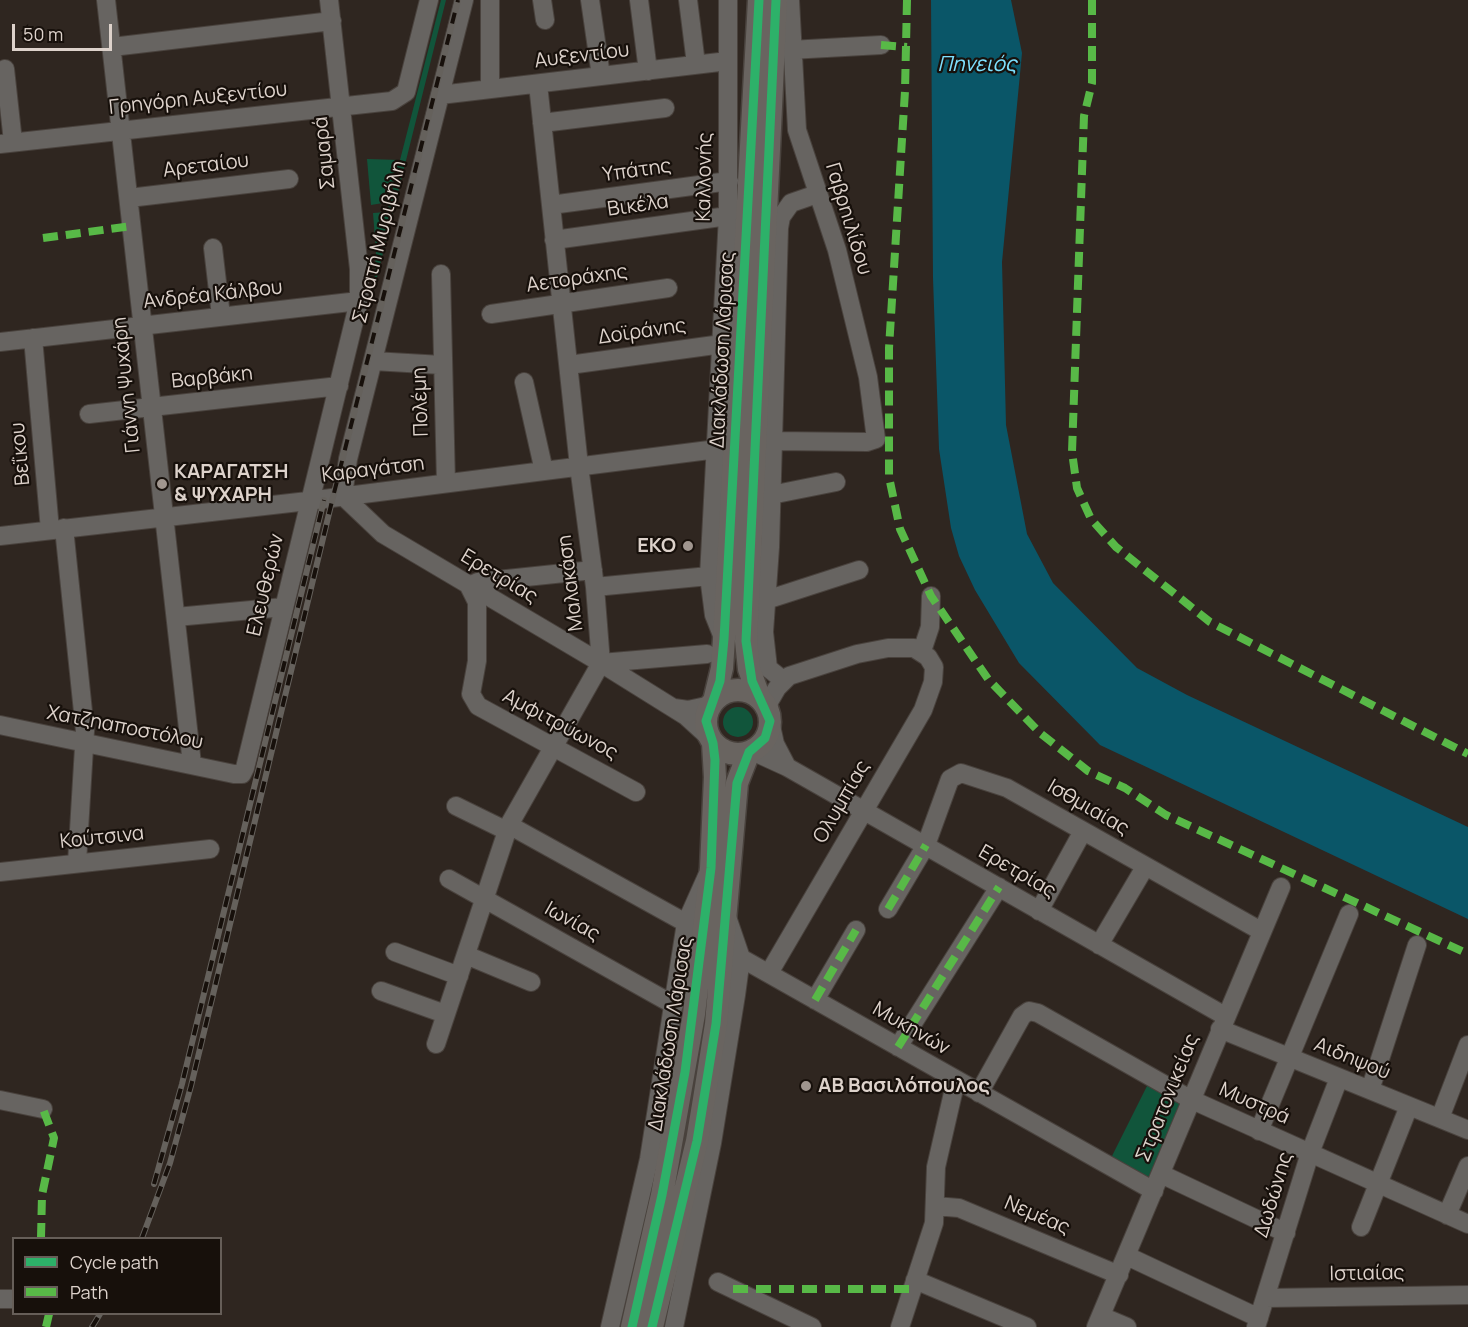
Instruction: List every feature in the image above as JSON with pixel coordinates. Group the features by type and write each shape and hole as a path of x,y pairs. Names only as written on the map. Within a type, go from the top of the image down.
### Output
{"main road":[{"name":"Διακλάδωση Λάρισας","path":"713,703 724,639 759,0"},
{"name":"Διακλάδωση Λάρισας","path":"765,709 747,657 756,604 759,319 776,0"},
{"path":"732,691 742,691 765,709 765,738 750,752 730,753 711,740 706,721 713,703 732,691"},
{"name":"Διακλάδωση Λάρισας","path":"632,1327 660,1205 685,1072 711,868 715,777 711,740"},
{"name":"Διακλάδωση Λάρισας","path":"652,1327 697,1141 716,1024 737,783 750,752"}],"street":[{"name":"Γιάννη Ψυχάρη","path":"106,0 192,764"},
{"name":"Σαμαρά","path":"329,0 359,269 359,301"},
{"name":"Γρηγόρη Αυξεντίου","path":"6,143 392,101 401,97 408,86 429,0"},
{"name":"Στρατή Μυριβήλη","path":"343,496 346,470 464,0"},
{"path":"490,0 490,88"},
{"path":"542,0 545,20"},
{"path":"590,0 602,76"},
{"path":"639,0 648,71"},
{"path":"688,0 696,64"},
{"name":"Καλλoνής","path":"724,639 714,615 709,576 728,216 728,0"},
{"name":"Γαβρηιλίδου","path":"772,441 867,442 876,439 870,387 837,250 797,130 790,50 790,0"},
{"path":"112,47 332,21"},
{"path":"790,50 882,45"},
{"name":"Αυξεντίου","path":"440,95 728,60"},
{"path":"5,69 6,143"},
{"name":"Μαλακάση","path":"538,84 579,466 594,578 601,663"},
{"path":"542,123 665,108"},
{"name":"Αρεταίου","path":"129,198 289,179"},
{"name":"Υπάτης","path":"551,205 729,182"},
{"path":"783,680 773,674 767,664 756,604 771,495 781,217 791,203 817,194"},
{"name":"Βικέλα","path":"554,240 728,216"},
{"path":"213,248 221,316"},
{"name":"Πολέμη","path":"441,274 446,483"},
{"name":"Αετοράχης","path":"491,314 668,288"},
{"name":"Ανδρέα Κάλβου","path":"0,342 359,301"},
{"name":"Ελευθερών","path":"242,774 359,301"},
{"path":"759,319 775,362"},
{"name":"Βεΐκου","path":"33,338 85,744 77,863"},
{"name":"Δοϊράνης","path":"569,365 722,344"},
{"path":"373,361 442,365"},
{"path":"524,382 544,471"},
{"name":"Βαρβάκη","path":"89,414 339,386"},
{"path":"717,449 737,421"},
{"name":"Καραγάτση","path":"0,536 308,501 717,449"},
{"path":"771,495 836,482"},
{"name":"Ερετρίας","path":"343,496 383,534 601,663 669,706 711,740"},
{"path":"756,604 859,570"},
{"path":"469,586 478,582 709,576"},
{"name":"Αμφιτρύωνος","path":"469,586 477,602 477,661 471,694 478,706 636,792"},
{"path":"788,766 776,744 765,709 783,680 810,667 878,649 905,647 922,651 930,627 931,596"},
{"path":"176,617 284,607"},
{"name":"Ολυμπίας","path":"769,973 928,696 934,667 922,651"},
{"path":"436,1044 508,828 601,663 707,654"},
{"name":"Ερετρίας","path":"669,706 688,710 713,703"},
{"name":"Χατζηαποστόλου","path":"0,725 242,774"},
{"name":"Ερετρίας","path":"750,752 788,766 1099,945 1223,1022"},
{"name":"Ισθμιαίας","path":"888,909 926,845 950,779 961,773 1007,788 1261,931"},
{"path":"456,806 508,828 686,923"},
{"path":"1039,911 1083,831"},
{"name":"Κούτσινα","path":"0,872 210,849"},
{"path":"1099,945 1145,867"},
{"path":"610,1327 649,1159 686,923 711,868"},
{"name":"Ιωνίας","path":"449,879 674,1005"},
{"path":"898,1047 999,887"},
{"name":"Στρατονικείας","path":"1099,1322 1190,1099 1281,887"},
{"path":"1259,1131 1349,914"},
{"path":"674,1327 720,1100 741,958 727,916"},
{"path":"815,1000 856,930"},
{"path":"1370,1090 1417,945"},
{"path":"395,952 459,976"},
{"path":"466,955 531,982"},
{"name":"Μυκηνών","path":"741,958 1154,1191"},
{"path":"381,990 446,1014"},
{"name":"Μυστρά","path":"979,1093 1022,1016 1029,1011 1038,1013 1190,1099 1468,1224"},
{"name":"Αιδηψού","path":"1223,1022 1288,1057 1468,1130"},
{"path":"1440,1118 1468,1045"},
{"name":"Δωδώνης","path":"1258,1322 1310,1153 1339,1078"},
{"path":"900,1327 932,1232 936,1167 956,1080"},
{"path":"0,1100 43,1109"},
{"path":"1361,1227 1409,1106"},
{"path":"1447,1215 1468,1166"},
{"path":"1161,1174 1286,1233"},
{"name":"Νεμέας","path":"935,1206 959,1208 1119,1275"},
{"path":"1127,1256 1258,1322"},
{"path":"915,1280 1027,1327"},
{"path":"718,1282 812,1327"},
{"name":"Ιστιαίας","path":"1266,1298 1468,1295"},
{"path":"1099,1322 1127,1327"}],"green space":[{"path":"441,0 446,0 374,289 376,251 373,213 387,212 394,184 388,184 383,203 371,205 367,159 400,160"},
{"path":"738,707 749,711 753,722 749,733 738,737 727,733 723,722 727,711"},
{"path":"1149,1082 1184,1101 1151,1183 1110,1160"}],"water":[{"name":"Πηνειός","path":"931,0 1011,0 1022,53 1002,262 1006,425 1027,534 1053,583 1137,668 1187,695 1468,827 1468,919 1100,745 1019,663 975,590 959,556 951,528 939,449 933,278"}],"railway":[{"path":"142,1237 170,1163 191,1086 333,497 458,0"},
{"path":"154,1184 182,1084 324,500"},
{"path":"92,1327 99,1315"}],"marked path":[{"path":"907,0 905,91 889,348 889,477 900,529 931,596 988,679 1040,733 1088,771 1125,788 1166,815 1468,954"},
{"path":"1092,0 1092,83 1084,116 1072,452 1077,488 1091,519 1116,547 1210,622 1468,754"},
{"path":"881,45 907,47"},
{"path":"43,238 132,226"},
{"path":"888,909 926,845"},
{"path":"898,1047 999,887"},
{"path":"815,1000 856,930"},
{"path":"41,1237 42,1195 54,1138 43,1109"},
{"path":"733,1289 911,1289"},
{"path":"46,1327 49,1315"}],"cycle path":[{"path":"632,1327 662,1195 685,1072 711,868 715,760 713,743 706,721 720,681 724,639 759,0"},
{"path":"652,1327 697,1141 716,1024 737,783 749,752 765,738 770,721 752,681 746,641 776,0"}],"place":[{"name":"ΚΑΡΑΓΑΤΣΗ & ΨΥΧΑΡΗ","path":"162,484"},
{"name":"EKO","path":"688,546"},
{"name":"ΑΒ Βασιλόπουλος","path":"806,1086"}]}
